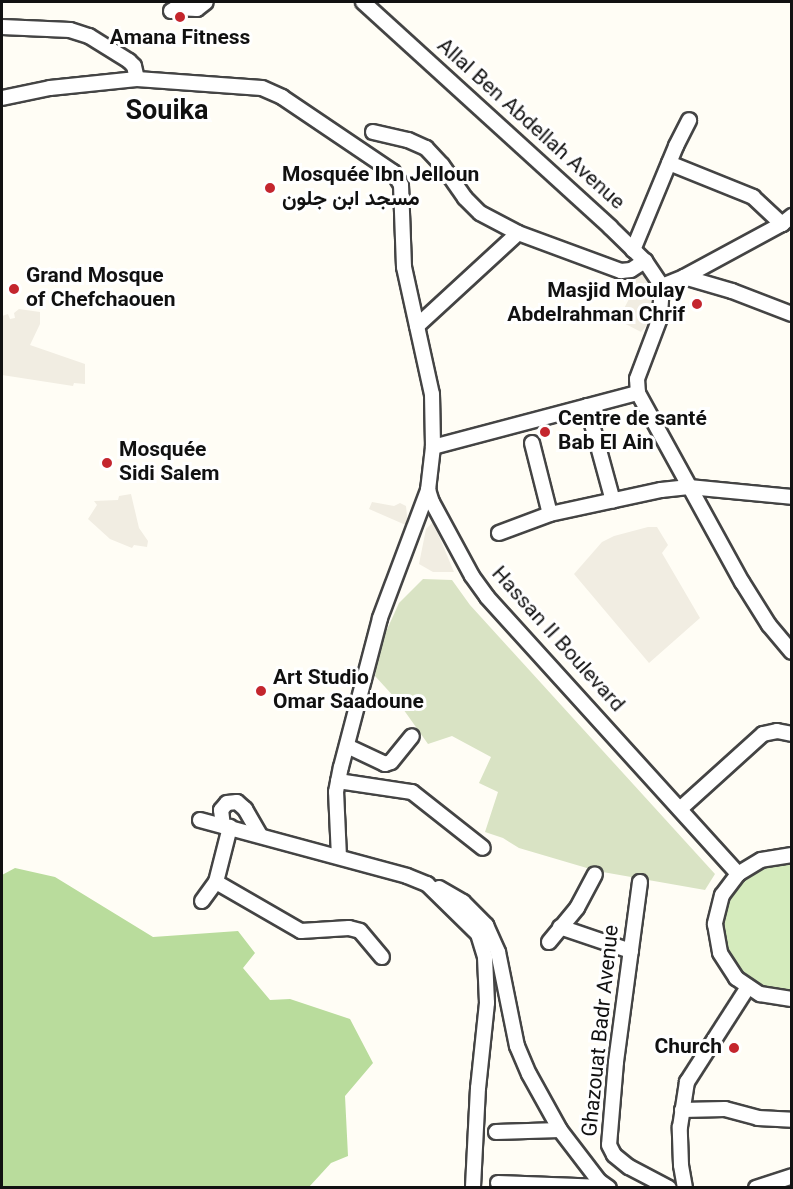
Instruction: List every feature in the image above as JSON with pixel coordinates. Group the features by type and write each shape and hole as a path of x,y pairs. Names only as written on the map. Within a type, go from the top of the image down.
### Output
{"street":[{"path":"171,11 176,8 197,9 206,2"},
{"name":"Allal Ben Abdellah Avenue","path":"363,2 645,261 662,285"},
{"path":"2,27 70,30 89,36 129,61 134,66 137,79"},
{"path":"2,98 41,89 137,79 262,88 291,104 393,172 401,185 404,267 432,394 433,447 428,490 380,618 338,782 336,792 339,857"},
{"path":"633,250 689,120"},
{"path":"373,132 408,140 426,148 442,165 465,198 480,213 518,233 621,271 630,270 645,261"},
{"path":"669,163 753,197 787,220 684,277 662,285 660,318 637,379 638,393 742,582 790,648"},
{"path":"417,326 518,233"},
{"path":"684,277 732,291 792,314"},
{"path":"433,447 638,393"},
{"path":"587,406 613,501"},
{"path":"532,443 550,514"},
{"path":"499,533 550,514 689,487 792,497"},
{"name":"Hassan II Boulevard","path":"428,490 472,576 488,597 738,874"},
{"path":"680,809 763,734 777,731 792,734"},
{"path":"347,746 386,764 391,762 412,736"},
{"path":"338,782 412,792 483,848"},
{"path":"202,901 216,882 227,826 221,810 227,804 237,802 245,809 260,835"},
{"path":"200,820 407,876 450,893 463,902 486,925 495,940 517,1046 544,1103 560,1130 604,1186"},
{"path":"792,855 761,860 738,874 722,895 717,909 716,938 727,966 748,987 773,998 792,999"},
{"path":"549,942 577,908 595,874"},
{"path":"216,882 301,932 349,928 360,930 382,957"},
{"name":"Ghazouat Badr Avenue","path":"640,882 616,1062 609,1145 614,1155 629,1167 669,1188"},
{"path":"431,887 478,934 485,957 487,1003 478,1088 472,1188"},
{"path":"560,927 631,951"},
{"path":"685,1188 681,1155 682,1110 690,1075 748,987"},
{"path":"682,1110 725,1110 758,1118 792,1120"},
{"path":"496,1132 560,1130"},
{"path":"756,1188 792,1176"},
{"path":"498,1183 604,1186"}],"green space":[{"path":"423,579 452,580 470,605 715,874 705,890 597,871 519,848 503,838 485,832 498,792 479,783 491,757 452,736 428,744 396,699 375,676 380,645 399,603"},
{"path":"792,862 792,992 774,991 748,979 729,957 722,928 724,914 736,887 758,869"},
{"path":"15,868 55,877 153,937 238,931 255,953 243,968 270,1000 290,999 350,1019 373,1063 345,1096 348,1156 331,1163 309,1187 2,1187 2,875"}],"shaded area":[{"path":"640,266 657,290 655,317 641,332 618,320 629,299 626,294 635,280 629,276"},
{"path":"19,309 40,312 40,324 30,345 85,364 85,384 74,383 73,386 2,375 2,316 8,314 10,319 15,318 14,313"},
{"path":"131,494 139,528 148,541 147,547 134,545 132,548 110,539 88,519 97,505 94,501 118,500 119,496"},
{"path":"372,502 394,506 400,503 406,506 408,526 369,509"},
{"path":"433,522 454,572 433,572 419,564 426,529"},
{"path":"648,527 657,527 668,545 662,553 700,618 649,663 574,574 602,542 614,536"}],"place":[{"name":"Amana Fitness","path":"180,17"},
{"name":"Mosquée Ibn Jelloun مسجد ابن جلون","path":"270,188"},
{"name":"Grand Mosque of Chefchaouen","path":"14,289"},
{"name":"Masjid Moulay Abdelrahman Chrif","path":"697,304"},
{"name":"Centre de santé Bab El Ain","path":"545,432"},
{"name":"Mosquée Sidi Salem","path":"107,463"},
{"name":"Art Studio Omar Saadoune","path":"261,691"},
{"name":"Church","path":"734,1048"}],"district":[{"name":"Souika","path":"167,113"}]}
